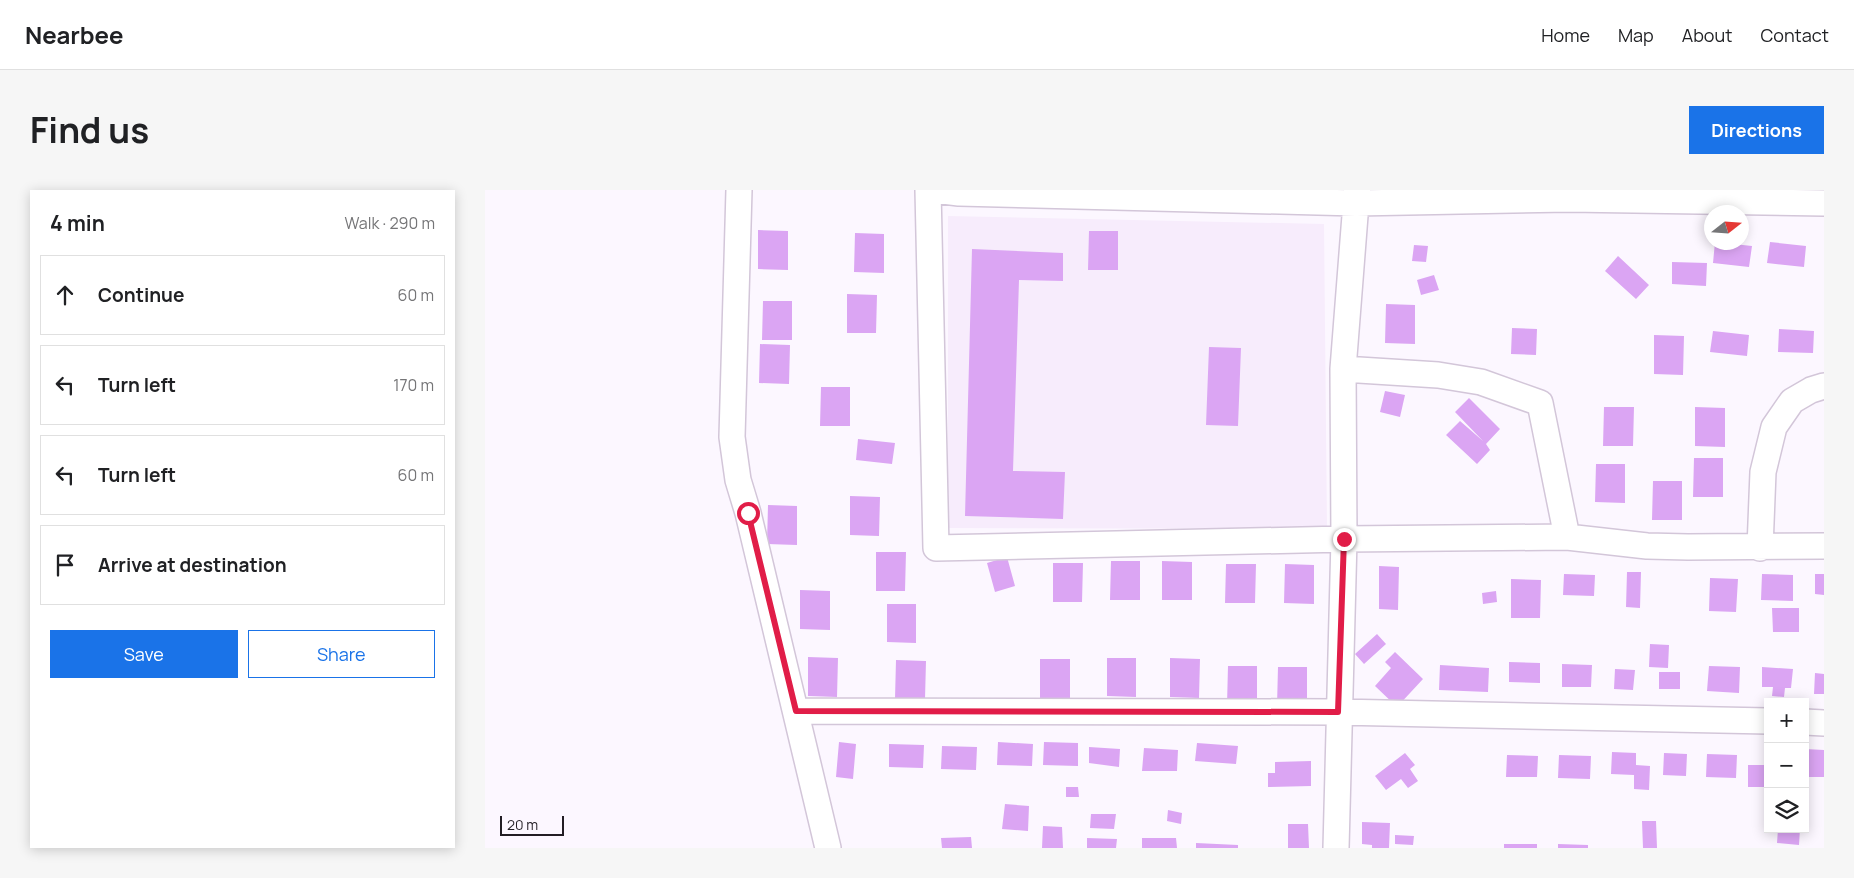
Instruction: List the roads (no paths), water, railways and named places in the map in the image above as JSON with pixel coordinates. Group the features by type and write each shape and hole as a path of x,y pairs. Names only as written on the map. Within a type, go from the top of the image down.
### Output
{"street":[{"path":"739,190 733,437 738,480 748,513 828,848"},
{"path":"928,190 936,548 1344,539 1567,537 1647,546 1760,548 1824,546"},
{"path":"935,190 959,193 1824,203"},
{"path":"1336,848 1338,712 1344,539 1343,370 1357,197"},
{"path":"1343,370 1438,375 1481,382 1540,404 1567,537"},
{"path":"1760,548 1763,472 1774,427 1792,401 1811,390 1824,386"},
{"path":"796,711 1338,712 1764,722"},
{"path":"1809,722 1824,723"}]}
